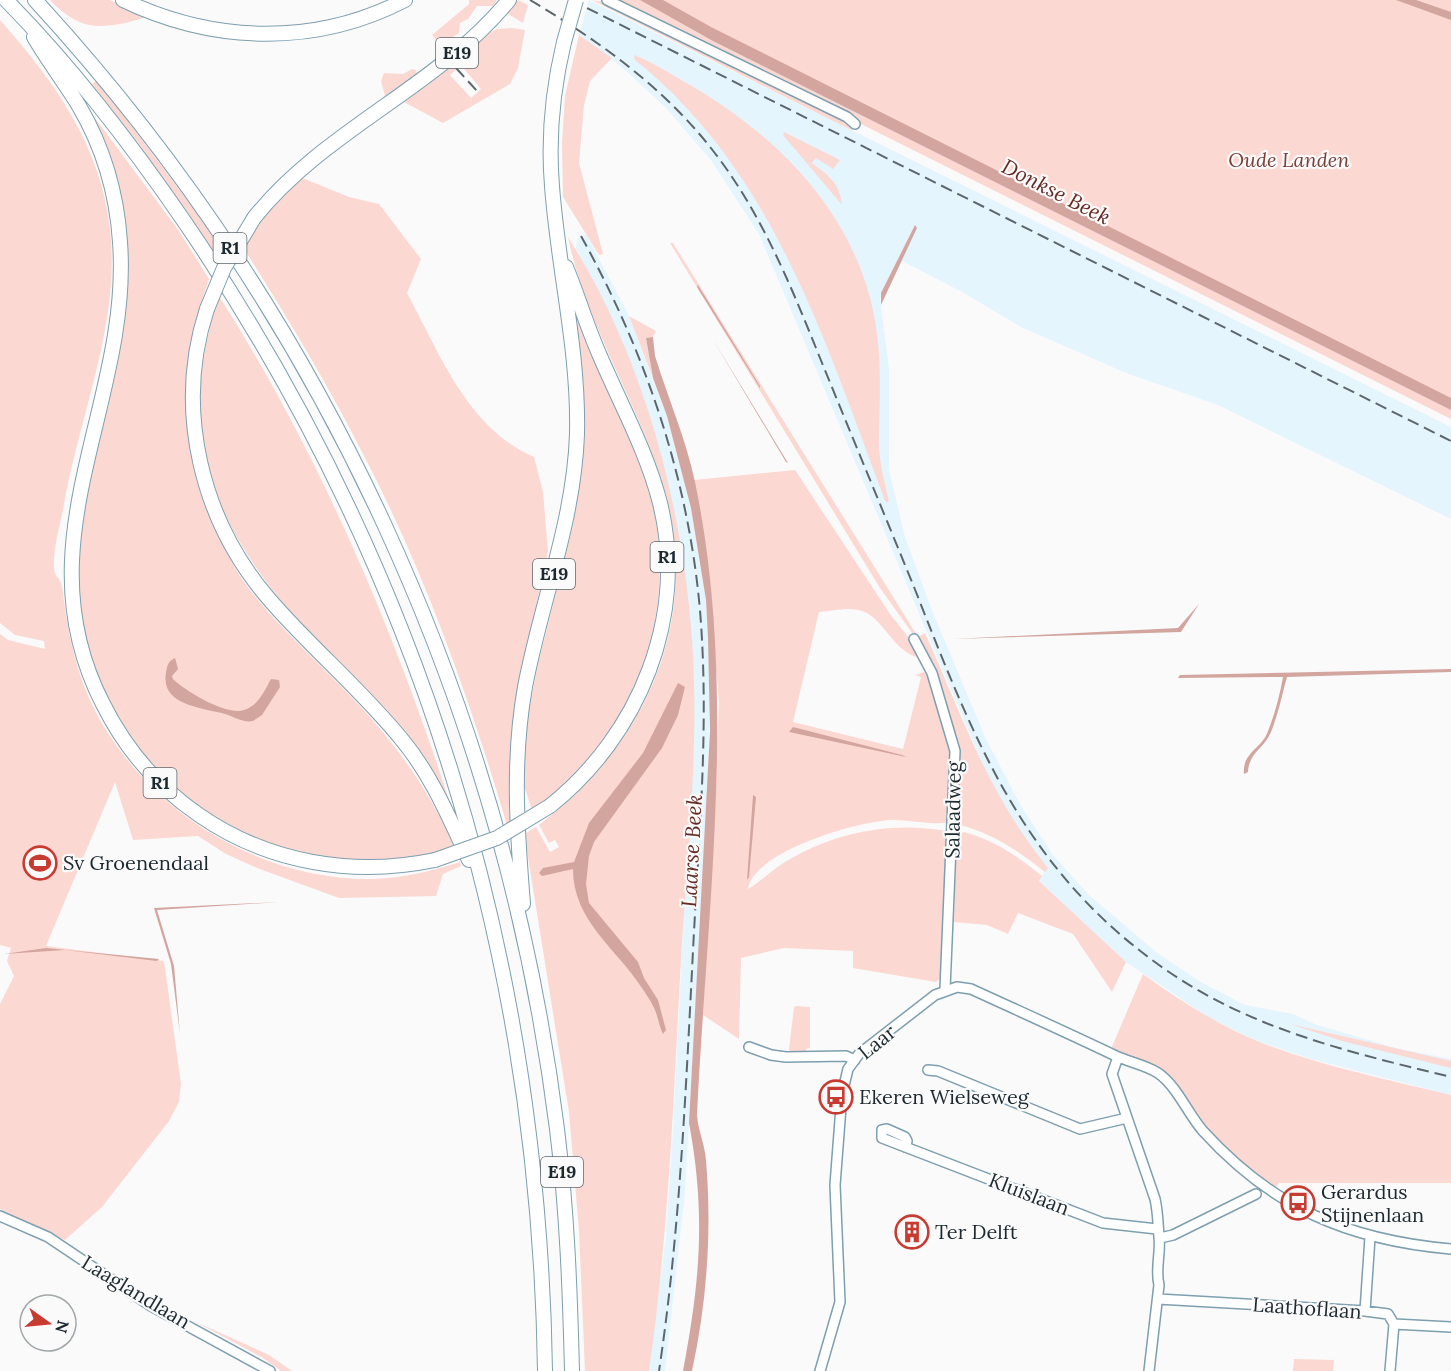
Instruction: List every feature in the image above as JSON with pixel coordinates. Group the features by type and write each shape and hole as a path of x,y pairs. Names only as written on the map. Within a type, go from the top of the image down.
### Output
{"highway":[{"name":"R1","path":"6,0 111,120 229,288 307,421 361,536"},
{"name":"R1","path":"36,0 131,112 227,244 316,385 386,522"},
{"path":"123,0 156,15 193,26 263,35 302,32 338,25 371,15 405,0"},
{"name":"R1","path":"23,17 92,131 111,183 119,228 121,275 118,314 80,486 72,545 71,585 75,622 84,661 98,694 119,733 153,776 189,808 232,835 288,857 342,866 381,868 435,861 497,838 550,806 595,765 622,727 638,699 653,658 662,623 667,568 663,521 649,468 599,354 561,254 552,184 551,139 555,92 564,42 576,0"},
{"name":"E19","path":"487,897 427,773 405,742 269,598 244,567 222,527 202,471 193,415 196,357 207,309 224,268 254,218 300,169 456,54 505,5"},
{"name":"E19","path":"527,951 515,800 519,727 530,664 562,544 573,482 577,436 575,366 561,254"},
{"name":"E19","path":"386,522 423,608 460,709 502,845 527,951 550,1079 562,1174 570,1280 572,1371"},
{"name":"E19","path":"361,536 429,703 467,820 487,897 511,1010 530,1131 542,1264 545,1371"}],"street":[{"path":"609,1 847,117 855,124"},
{"name":"Salaadweg","path":"914,639 932,673 955,751 945,989"},
{"path":"945,989 957,987 971,990 1158,1073 1202,1130 1229,1157 1268,1189 1336,1227 1408,1245 1451,1250"},
{"name":"Laar","path":"820,1371 840,1302 835,1208 836,1163 845,1078 855,1060 945,989"},
{"path":"749,1047 771,1056 846,1056 855,1060"},
{"path":"1118,1057 1113,1074 1155,1199 1158,1233 1156,1275 1158,1299 1149,1371"},
{"path":"928,1070 938,1071 1080,1129 1127,1118"},
{"name":"Kluislaan","path":"905,1147 1103,1223 1158,1233"},
{"path":"1158,1233 1173,1235 1256,1194"},
{"name":"Laaglandlaan","path":"0,1216 48,1237 151,1306 270,1371"},
{"path":"1365,1311 1370,1237"},
{"name":"Laathoflaan","path":"1158,1299 1365,1311 1389,1314 1394,1324 1451,1327"},
{"path":"1390,1371 1394,1324"}],"shaded area":[{"path":"589,0 1451,427 1451,519 1218,405 1126,373 1021,327 964,293 900,260 880,299 889,369 889,470 905,537 931,608 986,739 1021,806 1053,855 1089,895 1156,952 1199,981 1245,1005 1293,1014 1317,1025 1396,1048 1451,1059 1451,1095 1311,1059 1257,1041 1211,1019 1126,962 1039,881 1047,868 1014,825 988,777 759,234 711,160 667,109 624,69 579,35"},
{"path":"640,0 663,0 711,27 1451,398 1451,410 713,41"},
{"path":"1396,0 1416,0 1451,12 1451,20"},
{"path":"915,225 917,228 881,305 881,293"},
{"path":"586,234 629,316 667,416 691,508 706,600 710,685 708,784 685,1192 665,1371 649,1371 666,1236 673,1131 693,731 692,640 682,557 664,468 619,335 576,248 577,239"},
{"path":"698,285 760,386 760,388 697,287"},
{"path":"653,337 655,356 682,434 695,482 708,560 715,638 716,797 697,1115 706,1160 708,1240 705,1293 692,1371 683,1371 694,1307 699,1247 698,1187 689,1123 710,731 708,638 706,600 691,508 667,416 653,378 646,338"},
{"path":"712,338 788,463 786,462"},
{"path":"1199,604 1181,632 953,639 1178,628"},
{"path":"175,658 178,669 172,676 173,679 196,696 227,709 237,711 249,708 260,697 271,679 279,680 280,687 262,715 253,721 242,720 185,704 176,699 166,684 167,666"},
{"path":"1451,669 1451,672 1287,677 1271,732 1251,760 1248,772 1244,774 1249,755 1268,731 1283,677 1178,678 1180,675"},
{"path":"678,683 685,687 678,715 662,748 594,842 589,856 586,884 589,903 638,962 644,978 658,1000 666,1030 663,1034 647,995 588,919 580,904 573,869 542,876 539,873 543,868 574,862 589,823 643,753"},
{"path":"793,727 902,755 906,757 789,732"},
{"path":"753,795 756,797 747,880"},
{"path":"279,902 157,910 174,966 180,1034 171,964 154,908"},
{"path":"46,948 159,959 157,961 65,950 4,954"}],"green space":[{"path":"50,0 110,0 147,17 119,24 95,26 73,19"},
{"path":"469,0 497,0 493,6 477,6 468,19 460,23 459,33 440,45 432,35 469,4"},
{"path":"518,0 528,5 523,23 507,13"},
{"path":"592,0 608,3 850,124 853,131"},
{"name":"Oude Landen","path":"617,0 1451,0 1451,419 861,124 854,116"},
{"path":"0,20 39,67 72,116 97,170 110,229 112,265 104,336 70,475 54,561 55,573 62,587 78,669 99,718 131,765 158,793 189,818 222,840 258,857 296,869 334,877 374,879 417,874 460,862 461,866 443,874 436,896 339,898 257,868 226,854 198,836 133,840 115,782 46,946 164,961 181,1084 179,1102 169,1121 102,1207 65,1240 0,1209 0,1004 14,976 7,961 11,948 0,945 0,634 8,640 45,649 44,641 15,635 0,623"},
{"path":"497,29 525,30 518,68 510,84 443,123 404,102 485,35","holes":["461,65 481,89 471,98 450,75"]},
{"path":"579,35 612,58 590,81 584,105 579,163 603,254 599,255 563,197 562,143 565,96"},
{"path":"634,55 690,85 756,131 786,158 813,188 836,220 855,255 869,293 877,334 880,376 879,447 889,501 886,503 816,321 790,263 759,206 724,153 683,104 635,60"},
{"path":"412,69 416,70 417,74 385,96 381,81 384,73 403,74"},
{"path":"97,80 224,249 218,260 139,144 92,84"},
{"path":"86,106 179,231 209,279 192,344 187,376 186,408 195,470 218,534 243,580 260,602 359,705 401,755 425,790 455,848 422,858 402,861 340,860 282,848 229,826 182,795 142,755 110,708 88,653 76,574 78,538 84,502 126,279 125,228"},
{"path":"784,132 840,160 833,169 816,158 812,163 836,185 842,205 783,135"},
{"path":"300,177 349,197 379,204 421,259 407,293 458,387 491,428 511,444 534,457 543,492 548,551 520,681 509,772 511,823 507,825 461,682 405,542 334,399 243,247 280,197"},
{"path":"568,237 618,330 638,380 654,430 679,535 692,639 694,723 691,808 665,1224 649,1371 585,1371 579,1231 569,1112 527,851 526,833 536,827 550,852 559,847 555,840 549,843 539,825 579,791 612,753 639,712 659,667 672,620 676,571 672,520 658,469 585,297"},
{"path":"670,243 673,243 918,637 925,633 978,755 1009,812 1048,868 1045,872 1004,843 982,832 957,824 959,760 920,644 880,588"},
{"path":"219,296 290,418 351,544 404,673 451,806 432,773 290,612 259,572 234,532 215,491 204,448 200,402 205,351"},
{"path":"573,303 621,412 646,479 655,514 659,550 659,585 655,620 647,654 635,688 619,720 587,764 548,801 546,800 532,810 523,783 528,715 538,664 573,526 583,457 584,386"},
{"path":"629,316 656,331 653,337 646,338 653,378"},
{"path":"795,470 921,658 905,651 867,613 849,609 819,612 793,722 903,749 921,677 915,675 924,672 932,681 951,742 949,822 890,820 874,822 808,841 768,862 754,875 748,889 785,862 843,836 863,831 905,827 947,831 948,887 940,978 936,982 853,968 853,951 784,948 741,958 739,1039 703,1015 719,703 706,550 694,480"},
{"path":"964,832 996,844 1042,876 1039,881 1126,962 1112,992 1073,934 1018,913 1008,934 987,925 954,922 957,835"},
{"path":"1143,974 1198,1011 1257,1041 1329,1065 1451,1095 1451,1183 1279,1183 1275,1189 1217,1140 1186,1106 1169,1079 1111,1049"},
{"path":"794,1007 810,1007 810,1048 806,1049 807,1055 792,1054 789,1049"},
{"path":"1290,1024 1451,1061 1451,1068 1342,1041"},
{"path":"194,1321 269,1355 292,1371 281,1371 263,1358"},
{"path":"1294,1359 1334,1360 1333,1371 1293,1371"}],"railway":[{"path":"530,0 581,32 652,86 695,128 747,200 798,304 981,747 1007,795 1037,842 1071,886 1112,927 1159,965 1192,987 1227,1006 1262,1022 1336,1047 1451,1077"},
{"path":"571,0 1451,441"},
{"path":"456,68 477,91"},
{"path":"581,236 628,331 665,431 690,534 698,587 702,640 703,764 687,1071 672,1271 659,1371"}],"place":[{"name":"Sv Groenendaal","path":"40,863"},
{"name":"Ekeren Wielseweg","path":"836,1097"},
{"name":"Gerardus Stijnenlaan","path":"1298,1203"},
{"name":"Ter Delft","path":"912,1232"}],"water label":[{"name":"Donkse Beek","path":"1056,192"},
{"name":"Laarse Beek","path":"692,851"}]}
